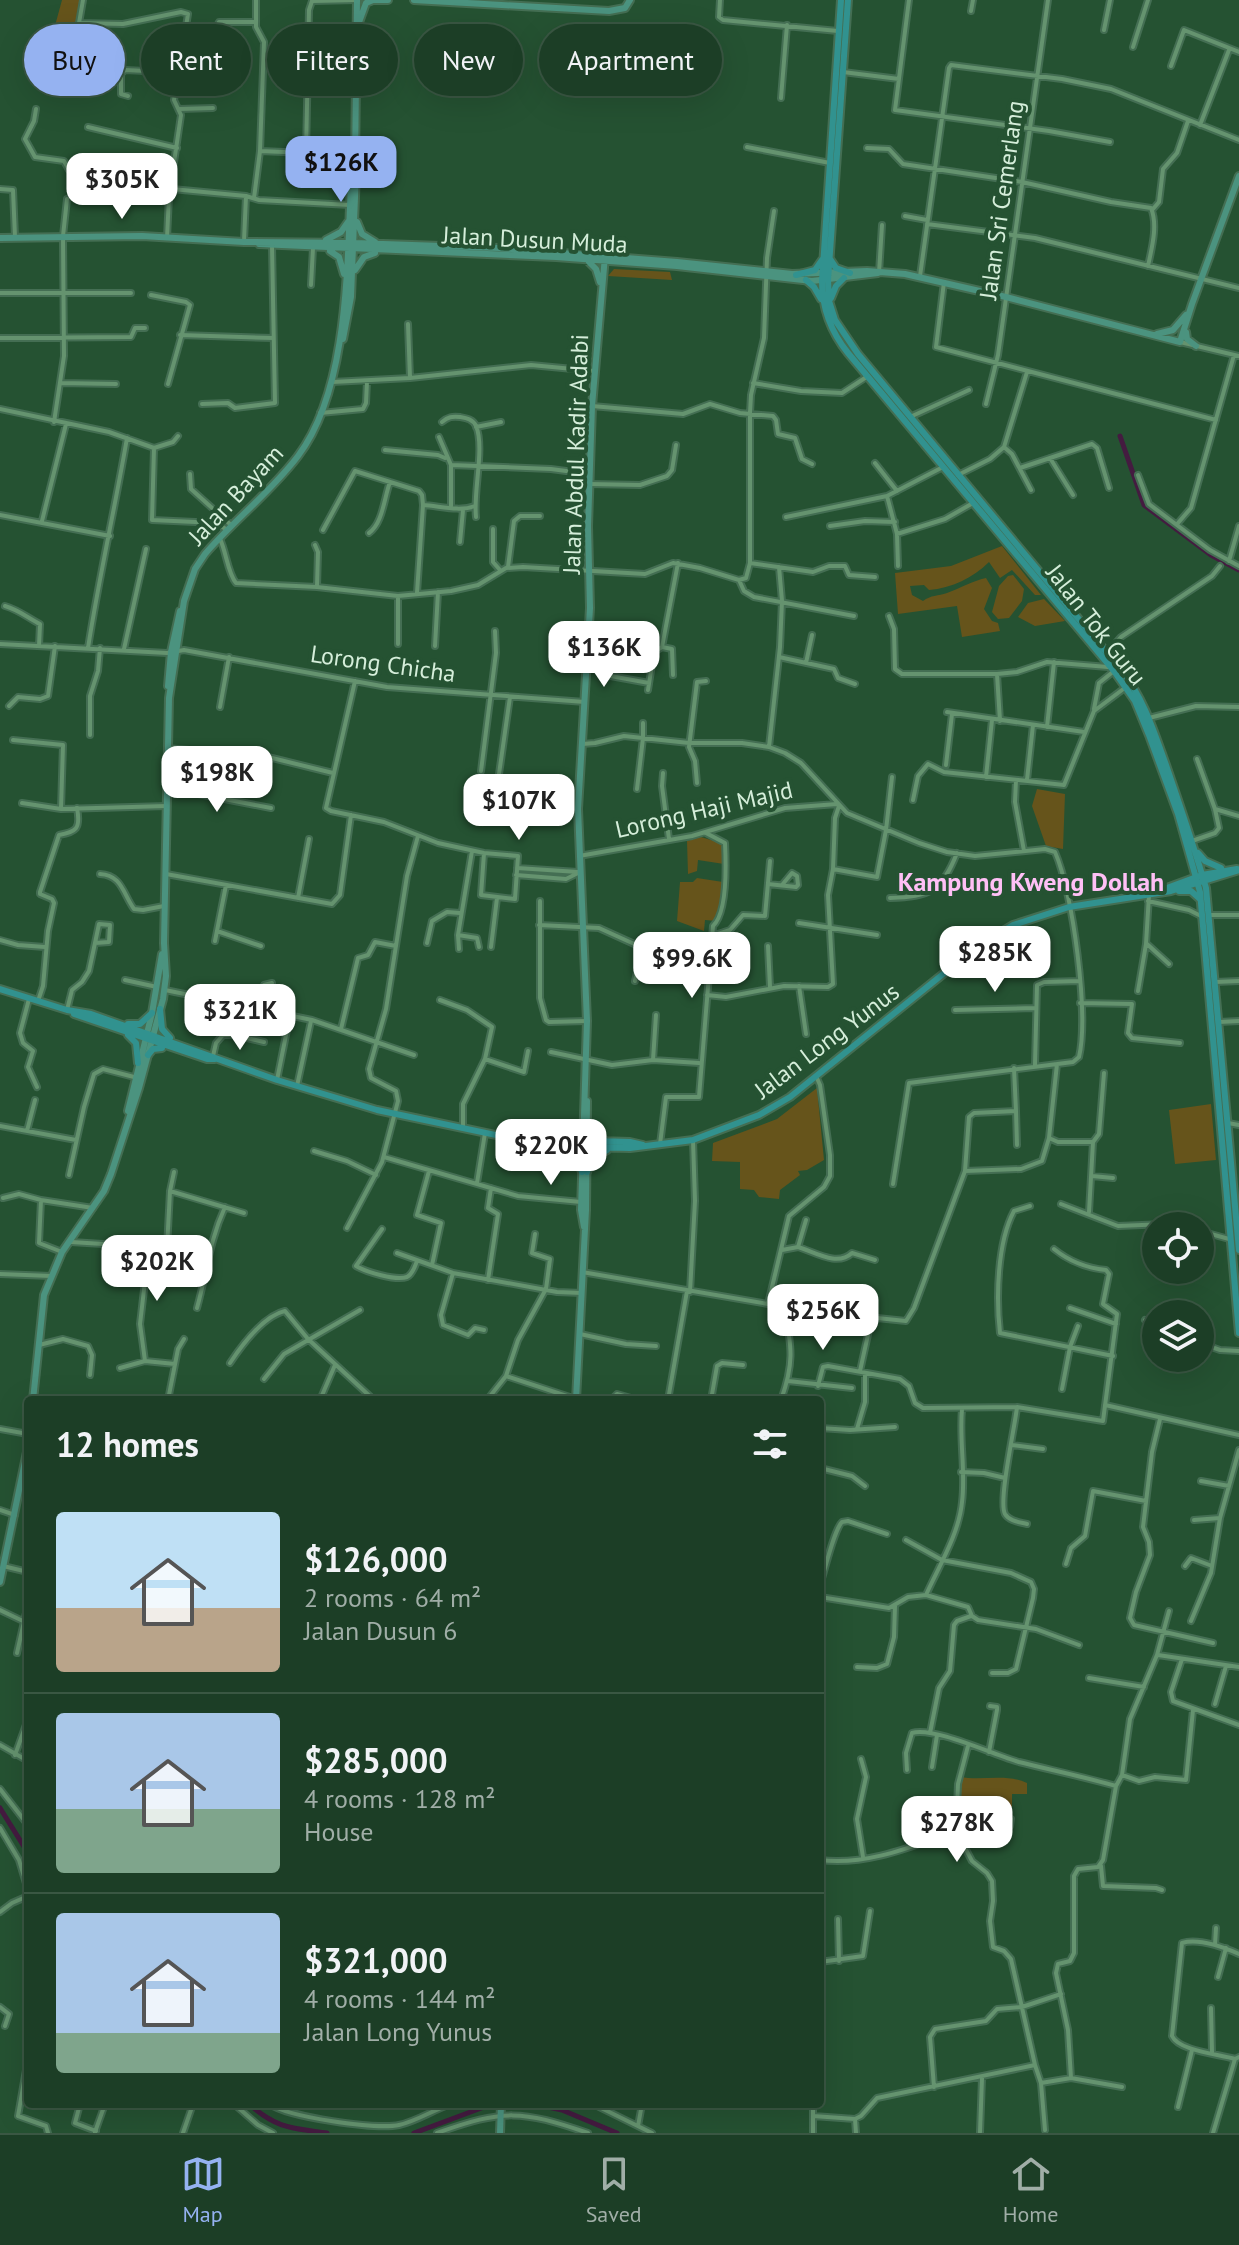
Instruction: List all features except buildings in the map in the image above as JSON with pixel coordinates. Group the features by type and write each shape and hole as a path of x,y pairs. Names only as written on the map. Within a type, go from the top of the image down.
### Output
{"main road":[{"path":"357,24 358,0"},
{"path":"359,24 366,3 388,0"},
{"path":"414,0 609,11 621,9 629,1"},
{"name":"Jalan Tok Guru","path":"827,253 841,0"},
{"name":"Jalan Tok Guru","path":"848,0 825,278 827,304 835,335 1112,669 1126,687 1150,738 1193,851 1205,905 1229,1239 1239,1333"},
{"path":"335,362 350,313 356,96"},
{"path":"1178,341 1239,176"},
{"path":"353,208 362,234 387,248"},
{"name":"Jalan Bayam","path":"167,748 174,651 184,601 195,569 219,537 298,455 308,442 320,413 335,362 351,246 349,219 353,208"},
{"path":"317,246 341,232 349,219"},
{"path":"0,238 167,238 317,246 339,257 346,285"},
{"path":"244,242 272,246 499,248 767,274"},
{"path":"352,275 364,257 387,248"},
{"name":"Jalan Dusun Muda","path":"387,248 603,258 629,263 825,278"},
{"path":"796,275 817,269 827,253 836,268 850,273"},
{"name":"Jalan Abdul Kadir Adabi","path":"576,1396 582,1293 587,1058 579,856 587,665 589,474 603,258"},
{"path":"581,259 595,266 602,280 611,268 629,263"},
{"path":"825,278 850,273 919,277 1178,341"},
{"path":"825,278 879,273"},
{"name":"Jalan Dusun Muda","path":"767,274 806,280 825,278"},
{"path":"827,304 844,278"},
{"path":"806,280 827,304"},
{"name":"Jalan Tok Guru","path":"827,304 845,337 1135,689 1149,718 1193,851"},
{"path":"1178,341 1192,304"},
{"path":"1154,335 1173,330 1186,315"},
{"path":"1186,324 1187,339 1196,346"},
{"path":"167,748 160,1009 164,1033 175,1046"},
{"path":"1193,851 1223,872 1210,889 1205,905 1191,891 1172,888 1189,872 1193,851"},
{"name":"Jalan Long Yunus","path":"0,989 207,1059 216,1058 277,1080 395,1115 562,1145 660,1144 693,1140 770,1110 978,946 1022,921 1069,907 1150,897 1200,878 1239,869"},
{"name":"Jalan Tok Guru","path":"1206,916 1219,1022 1239,1250"},
{"path":"33,1396 40,1313 51,1276 68,1241 104,1191 111,1174 148,1055 152,1013 161,988"},
{"path":"127,1118 138,1063 160,1009"},
{"path":"119,1027 140,1024 152,1013"},
{"path":"119,1027 136,1043 138,1063"},
{"path":"148,1055 157,1048 175,1046"},
{"path":"584,1172 574,1153 562,1145 585,1124 598,1138 615,1145"},
{"path":"584,1172 596,1154 615,1145"},
{"name":"Jalan Abdul Kadir Adabi","path":"584,1172 581,1202 584,1227"},
{"path":"1231,1258 1238,1239"},
{"path":"0,1582 24,1468"},
{"path":"500,2133 501,2109"}],"street":[{"path":"83,0 79,23 123,24 184,12 189,17 188,24"},
{"path":"254,198 260,151 264,42 255,22 256,0"},
{"path":"306,153 311,1 358,0"},
{"path":"720,0 720,18 839,31"},
{"path":"909,0 895,110 1110,142"},
{"path":"971,11 973,0"},
{"name":"Jalan Sri Cemerlang","path":"986,404 997,363 1048,0"},
{"path":"1104,30 1110,0"},
{"path":"1133,47 1148,0"},
{"path":"218,24 255,22"},
{"path":"781,98 787,25"},
{"path":"1171,66 1184,30 1239,52"},
{"path":"1200,125 1229,50"},
{"path":"919,277 950,66 1037,76 1116,90 1239,140"},
{"path":"128,96 119,92 121,74 125,70 141,71"},
{"path":"843,72 899,79"},
{"path":"167,238 177,148 179,109 175,96"},
{"path":"179,109 213,108"},
{"path":"36,109 25,139 35,157 64,161 69,170 173,181"},
{"path":"1148,266 1154,239 1153,209 1158,204 1163,169 1177,153 1188,120"},
{"path":"88,127 177,148"},
{"path":"747,147 830,163"},
{"path":"867,148 889,149 903,164 1022,182 1153,209"},
{"path":"260,151 355,155"},
{"path":"0,189 13,190 15,237"},
{"path":"172,189 353,208"},
{"path":"244,242 246,196"},
{"path":"54,422 64,338 63,236 67,199"},
{"path":"219,537 230,565 232,580 236,583 317,587 398,596 478,585 508,567 649,574 669,563 678,563 739,580 749,575 750,413 753,383 764,338 774,211"},
{"path":"905,216 1015,234 1239,288"},
{"path":"879,273 882,225"},
{"path":"202,404 227,402 235,408 275,403 272,246"},
{"path":"311,285 317,246"},
{"path":"944,282 936,347 1216,420"},
{"path":"0,293 131,293"},
{"path":"151,295 188,303 189,312 168,384"},
{"path":"408,324 410,378"},
{"path":"0,338 131,337 135,328 145,328"},
{"path":"180,335 273,338"},
{"path":"1178,341 1237,356 1191,508 1178,523"},
{"path":"330,382 410,378 531,365 595,371"},
{"path":"958,475 990,459 1004,447 1027,371"},
{"path":"753,383 842,393 868,376"},
{"path":"320,413 363,409 367,381"},
{"path":"60,383 116,384"},
{"path":"910,417 969,390"},
{"path":"592,406 683,414 710,404 775,417 777,433 795,438 802,459 812,464"},
{"path":"0,409 127,438 154,448 173,442 178,436"},
{"path":"442,422 446,418 458,417 469,419 476,427 479,465 476,517"},
{"path":"476,427 501,422"},
{"path":"42,521 66,424"},
{"path":"439,437 451,465 451,506"},
{"path":"88,648 127,438"},
{"path":"589,484 640,485 667,476 672,470 676,445"},
{"path":"1020,468 1094,445 1109,488"},
{"path":"1004,447 1012,454 1031,490"},
{"path":"154,448 152,520 217,523 229,528"},
{"path":"385,450 438,455 448,459"},
{"path":"1050,458 1073,495"},
{"path":"875,463 897,491"},
{"path":"451,465 551,469 589,474"},
{"path":"786,517 887,496 943,467"},
{"path":"323,530 355,471 419,491 423,505 417,593"},
{"path":"190,474 191,489 229,528"},
{"path":"1138,475 1149,504 1210,550 1239,566"},
{"path":"369,533 379,520 390,482"},
{"path":"887,496 897,534 898,566"},
{"path":"897,534 945,519 973,503"},
{"path":"423,505 451,506 463,510 475,506"},
{"path":"460,542 463,510"},
{"path":"0,515 110,536"},
{"path":"508,567 514,521 520,516 540,516"},
{"path":"830,526 865,521 895,522"},
{"path":"1229,561 1239,526"},
{"path":"493,529 493,562 500,570"},
{"path":"315,545 318,552 317,587"},
{"path":"124,649 146,549"},
{"path":"662,647 678,563"},
{"path":"750,563 813,572 829,566 845,566 849,575 875,577"},
{"path":"1107,653 1121,637 1208,579 1220,566"},
{"path":"769,747 779,657 782,601 779,567"},
{"path":"739,580 748,595 854,616"},
{"path":"435,646 438,592"},
{"path":"398,596 398,644"},
{"path":"5,606 40,624 39,646"},
{"path":"889,616 894,629 894,665 897,673 997,674 1054,662 1112,669"},
{"path":"481,771 496,653 495,631"},
{"path":"806,663 812,635"},
{"name":"Lorong Chicha","path":"0,644 174,651 229,657 420,691 585,702"},
{"path":"9,706 18,697 40,699 48,696 55,646"},
{"path":"648,690 654,652 662,647 672,649 673,675"},
{"path":"90,735 90,696 98,671 100,648"},
{"path":"220,707 229,657"},
{"path":"779,657 834,669 838,678 855,684"},
{"path":"1047,727 1054,662"},
{"path":"587,665 605,675 649,683"},
{"path":"913,800 918,776 926,765 944,772 1065,784 1094,711 1099,683 1112,669"},
{"path":"997,674 1000,721"},
{"path":"355,680 326,808 384,822 418,836 472,851 518,856 515,899 485,897 480,893 484,853"},
{"path":"697,783 689,743 697,682 706,681"},
{"path":"1094,711 1126,687"},
{"path":"482,822 498,781 510,697"},
{"path":"1149,718 1196,706 1239,707"},
{"path":"946,765 950,713 1084,732"},
{"path":"986,777 992,720"},
{"path":"637,789 643,723"},
{"path":"1027,780 1033,725"},
{"path":"582,744 620,736 769,747 801,763 838,805 856,818 886,830 975,856 1045,849 1055,852 1069,907 1080,981 1080,1054 1073,1062 909,1083 893,1184"},
{"path":"13,740 63,745 61,809"},
{"path":"167,748 268,757 333,773"},
{"path":"1192,841 1215,833 1219,828 1197,759"},
{"path":"663,773 669,839"},
{"path":"833,869 877,877 892,777"},
{"path":"1016,780 1015,802 1024,851"},
{"path":"167,791 188,792 271,808"},
{"path":"22,803 61,809 167,806"},
{"path":"707,995 726,997 770,987 828,987 833,984 828,895 838,805"},
{"name":"Lorong Haji Majid","path":"579,856 706,833 785,808 838,805"},
{"path":"38,1001 46,972 46,947 54,903 40,892 59,835 76,829 79,819 77,808"},
{"path":"1215,809 1239,816"},
{"path":"165,874 332,904 338,899 351,815"},
{"path":"660,1144 665,1098 698,1098 707,977 713,926 723,903 726,844 706,833"},
{"path":"347,1228 384,1157 398,1101 396,1091 374,1081 369,1075 386,1009 407,876 418,836"},
{"path":"298,898 309,839"},
{"path":"459,949 460,913 472,851"},
{"path":"890,898 924,895 935,889 946,878 957,853"},
{"path":"712,936 730,930 743,915 765,916 770,861"},
{"path":"517,868 580,872"},
{"path":"516,875 566,879 580,872"},
{"path":"100,874 112,875 117,879 134,909 164,906"},
{"path":"768,884 782,885"},
{"path":"215,941 226,885"},
{"path":"1138,991 1150,897 1206,916 1239,915"},
{"path":"491,947 497,898"},
{"path":"540,901 540,998 546,1020 587,1021"},
{"path":"427,943 432,921 447,912 460,913"},
{"path":"799,923 877,935"},
{"path":"67,1010 72,990 89,971 99,924 110,925 109,942 95,943"},
{"path":"539,925 599,928 707,977"},
{"path":"217,931 261,946"},
{"path":"458,935 477,938 479,947"},
{"path":"0,940 46,947"},
{"path":"340,1029 358,958 368,955 373,942 396,946"},
{"path":"1146,944 1169,964"},
{"path":"768,946 770,987"},
{"path":"635,981 642,949"},
{"path":"125,980 312,1020 414,1055"},
{"path":"1035,1065 1035,989 1040,983 1080,981"},
{"path":"1215,982 1239,981"},
{"path":"258,1007 264,985 272,983"},
{"path":"799,986 806,1034"},
{"path":"29,999 20,1033 23,1043 33,1051 28,1067 37,1087"},
{"path":"440,1000 456,1004 489,1023 493,1034 485,1059 465,1098 463,1128"},
{"path":"1080,1003 1132,1004 1128,1033 1132,1038 1180,1043"},
{"path":"241,1038 248,1006"},
{"path":"955,1010 1035,1008"},
{"path":"277,1080 290,1015"},
{"path":"653,1060 656,1015"},
{"path":"297,1086 312,1020"},
{"path":"1219,1022 1239,1021"},
{"path":"216,1058 216,1043 223,1035 264,1042"},
{"path":"485,1059 524,1072 528,1051"},
{"path":"551,1052 616,1065 653,1060 699,1063"},
{"path":"965,1171 1021,1169 1044,1158 1057,1063"},
{"path":"1014,1068 1017,1145"},
{"path":"69,1175 94,1074 103,1069 134,1077"},
{"path":"1089,1212 1093,1142 1099,1134 1104,1073"},
{"path":"768,1304 789,1216 824,1187 830,1176 830,1155 816,1076"},
{"path":"27,1131 35,1100"},
{"path":"857,1430 865,1402 863,1372 871,1321 877,1318 901,1322 910,1318 965,1171 970,1115 1016,1111"},
{"path":"1228,1123 1239,1125"},
{"path":"0,1126 76,1140"},
{"path":"477,1183 485,1133"},
{"path":"1049,1138 1058,1142 1093,1142"},
{"path":"669,1396 688,1292 695,1201 693,1140"},
{"path":"314,1151 347,1161 376,1175"},
{"path":"384,1157 531,1199 581,1202"},
{"path":"429,1171 417,1215 441,1223 432,1266"},
{"path":"68,1241 165,1249 168,1246 170,1191 174,1172"},
{"path":"1092,1176 1113,1178"},
{"path":"488,1280 498,1214 488,1208 491,1188"},
{"path":"170,1191 244,1213"},
{"path":"3,1198 13,1193 93,1208"},
{"path":"41,1200 39,1243 62,1252"},
{"path":"1061,1204 1089,1212 1118,1226 1142,1225"},
{"path":"1030,1206 1014,1211 1005,1233 999,1267 999,1331 1005,1336 1113,1356"},
{"path":"197,1308 214,1229 225,1207"},
{"path":"798,1247 806,1220"},
{"path":"382,1229 356,1266 368,1272 403,1278 412,1273 417,1261"},
{"path":"490,1396 506,1376 518,1340 546,1289 550,1259 532,1253 535,1234"},
{"path":"1214,1235 1229,1239"},
{"path":"145,1361 140,1324 149,1247"},
{"path":"781,1251 798,1247 836,1260 847,1258 852,1253 875,1260"},
{"path":"818,1386 823,1367 906,1382 918,1407 1017,1407 1103,1421 1116,1324 1116,1312 1106,1307 1103,1301 1108,1271 1072,1262 1054,1249"},
{"path":"397,1253 453,1273 582,1293"},
{"path":"582,1272 768,1304 785,1311 792,1350 782,1396"},
{"path":"453,1273 441,1315 443,1325 468,1335 475,1328 484,1330"},
{"path":"0,1274 51,1276"},
{"path":"1070,1308 1116,1324"},
{"path":"264,1379 284,1354 360,1310"},
{"path":"230,1363 243,1344 281,1311 285,1311 308,1339 370,1396"},
{"path":"1062,1389 1070,1347 1078,1326"},
{"path":"579,1334 626,1344 656,1346"},
{"path":"37,1346 63,1339 88,1346 92,1355 90,1375"},
{"path":"169,1396 184,1339"},
{"path":"1214,1348 1239,1351"},
{"path":"120,1368 145,1361 175,1364"},
{"path":"712,1396 717,1366 722,1363 743,1365"},
{"path":"322,1396 335,1365"},
{"path":"506,1376 564,1396"},
{"path":"788,1381 852,1388"},
{"path":"1105,1405 1239,1435"},
{"path":"1017,1407 1003,1510 1006,1516 1027,1524"},
{"path":"926,1595 960,1517 963,1490 962,1409"},
{"path":"1160,1419 1152,1452 1143,1527 1150,1555 1130,1618 1134,1625 1213,1643"},
{"path":"824,1428 895,1427"},
{"path":"0,1429 24,1433"},
{"path":"1012,1445 1043,1449"},
{"path":"1191,1621 1212,1566 1220,1518 1239,1450"},
{"path":"824,1469 852,1476 865,1486"},
{"path":"961,1472 1005,1478"},
{"path":"1201,1481 1229,1486"},
{"path":"1066,1564 1071,1548 1085,1536 1093,1491 1146,1501"},
{"path":"0,1510 15,1515"},
{"path":"1194,1520 1220,1518"},
{"path":"824,1573 835,1530 842,1522 848,1521 887,1534"},
{"path":"906,1540 942,1560 1011,1573 1031,1582 1033,1598 1016,1669 1008,1673 992,1673"},
{"path":"1185,1566 1191,1558 1212,1566"},
{"path":"3,1566 24,1571"},
{"path":"824,1598 875,1607 895,1606 908,1597 926,1595 964,1605 978,1620 1026,1627 1079,1645"},
{"path":"857,1667 877,1668 887,1664 894,1637 895,1606"},
{"path":"0,1610 24,1622"},
{"path":"1162,1890 1103,1886 1101,1866 1116,1786 1122,1775 1130,1719 1157,1655 1169,1611"},
{"path":"930,1733 939,1688 950,1671 954,1625 972,1616"},
{"path":"17,1653 24,1626"},
{"path":"1157,1655 1239,1667"},
{"path":"1182,1659 1171,1697 1173,1701 1239,1725"},
{"path":"1215,1704 1226,1666"},
{"path":"1089,1678 1144,1687"},
{"path":"989,1752 997,1710 997,1707 990,1706"},
{"path":"1122,1775 1139,1781 1155,1777 1186,1780 1193,1710"},
{"path":"15,1755 24,1730"},
{"path":"907,1770 906,1753 912,1733 920,1731 956,1738 968,1746 1116,1786"},
{"path":"932,1767 937,1735"},
{"path":"0,1745 24,1759"},
{"path":"968,1746 958,1784 956,1831 972,1861 992,1881 990,1921 993,1947 1004,1951 1011,1959 1041,2083 1045,2130"},
{"path":"861,1759 866,1777 857,1819 863,1857"},
{"path":"0,1789 24,1820"},
{"path":"957,1814 991,1811 995,1813 996,1824 1000,1826 1010,1826 1011,1819"},
{"path":"0,1828 19,1860 24,1878"},
{"path":"824,1860 837,1862 890,1855 956,1831"},
{"path":"1071,2078 1068,2030 1056,1968 1062,1962 1070,1961 1074,1953 1074,1876 1078,1869 1101,1866"},
{"path":"0,1912 24,1896"},
{"path":"824,1962 858,1959 865,1953 870,1911"},
{"path":"838,1919 839,1961"},
{"path":"1215,1945 1216,1928"},
{"path":"1213,2133 1237,2058 1192,2050 1176,2043 1172,2036 1181,1947 1185,1941 1215,1945 1239,1954"},
{"path":"1218,1977 1226,1948"},
{"path":"934,2087 930,2037 935,2029 986,2021 997,2009 1022,2007 1061,1994"},
{"path":"0,2007 9,2014 5,2026"},
{"path":"1211,2008 1212,2052"},
{"path":"1178,2107 1192,2050"},
{"path":"813,2116 855,2119 877,2098 1035,2065"},
{"path":"980,2132 982,2077"},
{"path":"1041,2083 1071,2078 1122,2087"},
{"path":"24,2082 18,2116 46,2126 48,2133"},
{"path":"79,2108 75,2123 96,2132 104,2108"},
{"path":"183,2133 192,2108"},
{"path":"239,2108 273,2133"},
{"path":"279,2108 294,2115 382,2128 401,2125 434,2108"},
{"path":"601,2108 652,2133"},
{"path":"638,2126 641,2108"},
{"path":"813,2108 813,2133"},
{"path":"437,2133 501,2109 588,2133"},
{"path":"855,2119 856,2133"}],"shaded area":[{"path":"62,0 82,0 77,24 55,24"},
{"path":"614,269 670,272 672,280 608,276"},
{"path":"1002,546 1041,595 1035,595 1012,570 1000,578 989,562 969,577 946,587 929,590 924,585 910,586 912,595 923,601 986,578 992,588 984,609 992,621 998,623 1000,631 962,637 957,606 898,614 895,573 951,566"},
{"path":"1013,575 1024,589 1022,601 1009,618 998,619 992,612 999,586"},
{"path":"1044,599 1065,621 1035,626 1018,617 1028,603"},
{"path":"1037,789 1065,794 1063,849 1046,846 1032,806"},
{"path":"701,837 724,844 724,864 698,860 697,871 688,874 687,841"},
{"path":"697,878 723,882 717,921 705,920 704,931 677,921 680,882 693,882"},
{"path":"817,1088 824,1160 807,1170 798,1171 800,1175 780,1190 779,1199 759,1197 754,1190 740,1189 740,1162 712,1161 713,1143 777,1119"},
{"path":"1211,1104 1216,1160 1175,1164 1169,1110"},
{"path":"960,1777 1019,1780 1027,1783 1027,1794 1012,1794 1012,1807 961,1810"}],"waterway":[{"path":"1120,436 1144,505 1211,555 1239,570"},
{"path":"0,1808 24,1847"},
{"path":"254,2108 277,2123 327,2133"},
{"path":"414,2133 481,2108"},
{"path":"553,2108 617,2133"}],"district":[{"name":"Kampung Kweng Dollah","path":"1031,882"}]}
